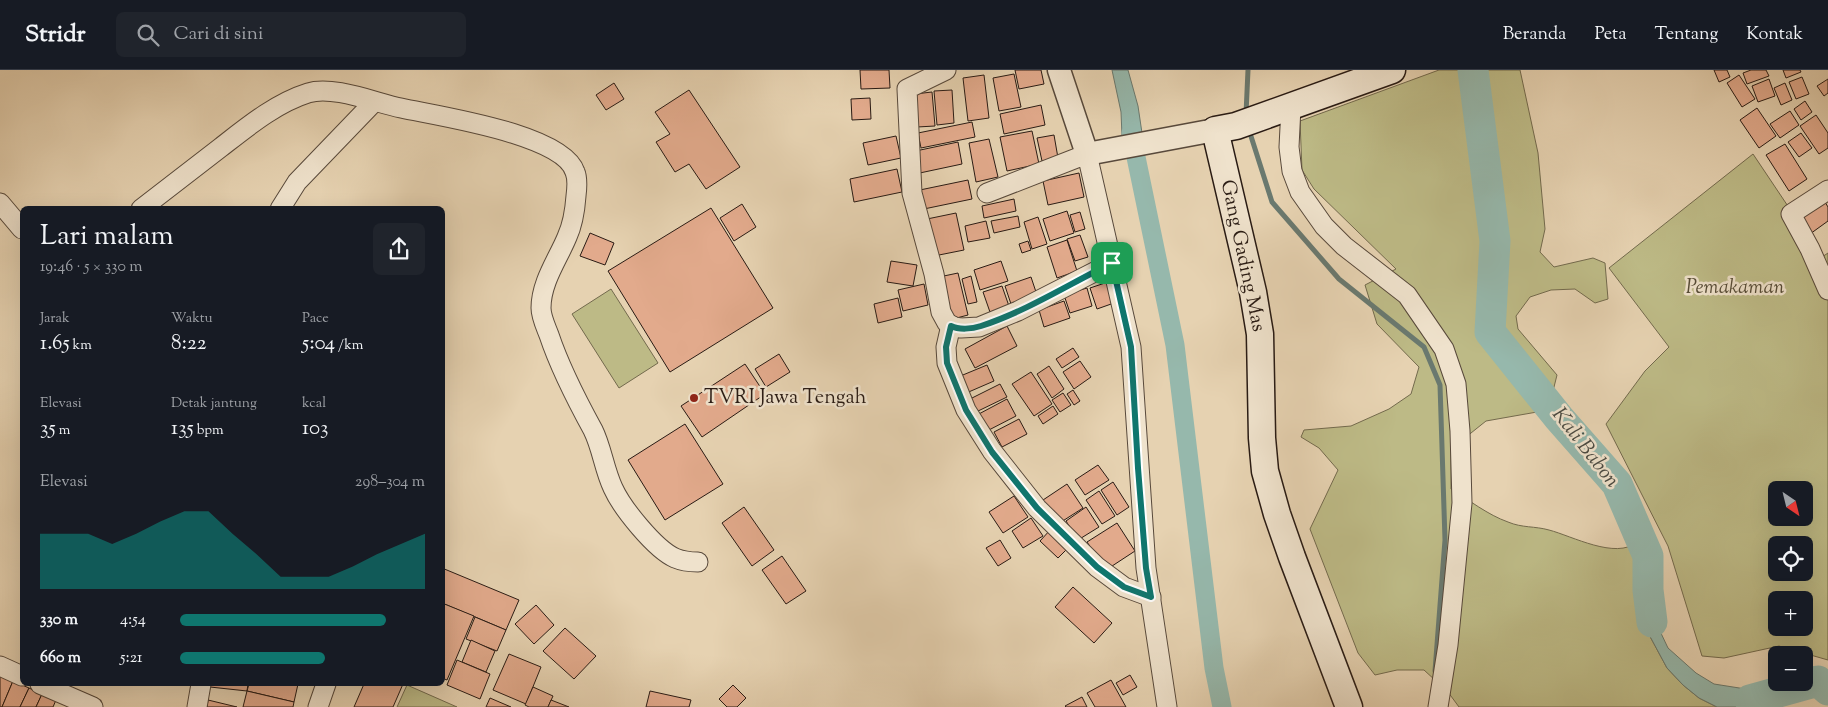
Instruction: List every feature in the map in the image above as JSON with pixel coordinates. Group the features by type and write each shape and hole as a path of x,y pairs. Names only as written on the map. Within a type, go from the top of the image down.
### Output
{"main road":[{"path":"1217,130 1283,110 1382,74"},
{"name":"Gang Gading Mas","path":"1217,130 1253,292 1260,334 1262,438 1266,471 1283,532 1349,707"}],"street":[{"path":"946,70 907,89 912,193 934,274 942,312 947,323 961,328 980,327 1018,311 1112,263"},
{"path":"1059,70 1096,153 1112,263 1131,347 1144,532 1151,597 1167,707"},
{"path":"145,206 244,130 283,104 310,92 329,92 502,129 546,147 565,159 575,171 577,183 576,208 568,236 550,271 541,309 555,355 602,449 607,472 619,499 642,529 668,555 677,559 698,562"},
{"path":"282,206 297,182 374,102"},
{"path":"1283,110 1292,171 1300,192 1324,226 1344,246 1407,295 1444,349 1456,384 1460,431 1462,503 1448,644 1438,707"},
{"path":"987,193 1096,153 1217,130"},
{"path":"1828,190 1791,214 1810,249 1828,290"},
{"path":"0,203 20,226"},
{"path":"951,326 946,347 947,363 966,410 992,452 1037,508 1097,567 1124,587 1151,597"},
{"path":"0,666 20,675"},
{"path":"45,686 93,707"},
{"path":"197,707 201,686"},
{"path":"318,707 325,686"}],"green space":[{"path":"1439,70 1520,70 1538,153 1545,229 1540,252 1554,267 1593,258 1605,263 1608,299 1595,303 1575,289 1551,290 1530,297 1516,316 1518,329 1557,375 1553,391 1537,412 1486,421 1451,449 1451,489 1486,511 1513,524 1549,530 1606,548 1618,549 1628,547 1637,542 1644,556 1643,583 1646,629 1667,668 1699,698 1717,707 1459,707 1448,692 1424,670 1397,670 1375,675 1358,653 1310,529 1338,470 1319,448 1301,437 1304,430 1351,426 1389,409 1411,394 1419,367 1377,324 1365,285 1396,269 1314,189 1302,170 1300,121"},
{"name":"Pemakaman","path":"1753,154 1822,257 1828,253 1828,660 1813,656 1813,646 1768,646 1768,648 1724,658 1702,656 1668,546 1606,424 1645,371 1669,347 1609,268"},
{"path":"611,289 658,363 619,388 572,314"},
{"path":"407,686 409,686 457,707 397,707"}],"water":[{"path":"1112,70 1128,70 1138,106 1142,133 1122,136 1121,112"},
{"path":"1652,579 1654,612 1659,629 1668,648 1696,673 1714,684 1752,690 1768,688 1768,691 1790,691 1790,693 1785,698 1761,707 1717,707 1699,698 1667,668 1646,629 1643,583"}],"building":[{"path":"860,70 889,70 890,88 861,89"},
{"path":"1015,70 1041,70 1044,84 1019,89"},
{"path":"1714,70 1727,70 1730,77 1719,82"},
{"path":"1751,70 1766,70 1769,76 1747,84 1743,73"},
{"path":"1783,70 1800,70 1801,72 1786,78"},
{"path":"1014,74 1021,107 999,111 993,78"},
{"path":"984,75 989,118 968,121 963,78"},
{"path":"1739,75 1755,99 1742,107 1727,83"},
{"path":"1802,77 1809,94 1796,99 1789,82"},
{"path":"1769,79 1775,96 1758,102 1752,86"},
{"path":"1828,79 1828,93 1824,96 1817,86"},
{"path":"614,83 624,99 606,110 596,95"},
{"path":"1785,83 1792,100 1781,105 1774,88"},
{"path":"689,90 740,167 706,189 689,164 675,172 656,142 670,134 655,112"},
{"path":"952,90 954,123 937,125 934,91"},
{"path":"932,92 935,126 917,127 915,94"},
{"path":"870,98 871,119 852,120 851,99"},
{"path":"1805,101 1812,112 1801,120 1794,109"},
{"path":"1041,105 1045,125 1004,134 1000,114"},
{"path":"1757,108 1776,136 1759,148 1740,120"},
{"path":"1790,111 1799,125 1780,138 1770,124"},
{"path":"1816,115 1828,133 1828,148 1819,154 1800,126"},
{"path":"972,122 975,137 921,148 918,133"},
{"path":"1032,131 1039,164 1007,171 1000,137"},
{"path":"1801,133 1812,148 1799,157 1788,142"},
{"path":"1054,135 1058,158 1042,161 1037,138"},
{"path":"896,136 901,158 868,165 863,143"},
{"path":"989,139 998,177 976,182 969,143"},
{"path":"958,142 962,164 915,174 911,152"},
{"path":"1785,144 1807,179 1789,191 1766,155"},
{"path":"897,169 902,192 854,202 850,179"},
{"path":"1079,173 1084,197 1048,205 1043,181"},
{"path":"968,180 972,199 919,210 915,191"},
{"path":"1014,199 1016,211 984,218 982,206"},
{"path":"1823,199 1828,207 1828,221 1810,234 1797,216"},
{"path":"742,204 756,227 734,241 720,218"},
{"path":"711,208 773,308 670,372 608,271"},
{"path":"1067,211 1074,233 1050,241 1043,219"},
{"path":"1080,212 1085,229 1075,232 1070,215"},
{"path":"956,213 964,250 934,256 927,219"},
{"path":"1018,216 1020,227 994,233 991,221"},
{"path":"1038,217 1047,244 1032,249 1024,222"},
{"path":"986,221 990,238 968,242 965,226"},
{"path":"590,233 614,243 605,265 580,256"},
{"path":"1080,235 1088,257 1075,261 1067,239"},
{"path":"1067,240 1077,271 1057,278 1047,247"},
{"path":"1028,241 1031,250 1022,253 1019,244"},
{"path":"891,261 917,265 913,286 887,282"},
{"path":"1001,261 1008,281 980,290 974,270"},
{"path":"958,273 968,315 949,320 939,277"},
{"path":"971,276 977,302 968,304 962,279"},
{"path":"1031,277 1037,295 1011,304 1005,286"},
{"path":"1108,282 1114,303 1097,309 1090,288"},
{"path":"924,284 928,305 903,311 898,290"},
{"path":"1002,286 1010,309 991,315 983,292"},
{"path":"1087,288 1092,306 1070,313 1064,295"},
{"path":"898,298 902,317 878,323 874,304"},
{"path":"1064,301 1070,318 1044,327 1039,310"},
{"path":"1007,326 1017,346 975,368 965,349"},
{"path":"1073,348 1079,357 1062,368 1056,359"},
{"path":"779,354 790,372 766,387 755,369"},
{"path":"1080,361 1091,377 1074,389 1063,372"},
{"path":"745,364 765,394 702,437 681,406"},
{"path":"987,365 994,381 964,394 958,377"},
{"path":"1049,366 1064,389 1052,398 1037,374"},
{"path":"1031,372 1052,404 1034,416 1012,384"},
{"path":"1000,384 1007,397 976,412 970,399"},
{"path":"1073,390 1080,401 1074,405 1067,394"},
{"path":"1063,393 1071,405 1060,412 1052,400"},
{"path":"1007,399 1016,416 985,432 977,415"},
{"path":"1053,406 1058,414 1043,424 1038,416"},
{"path":"1019,419 1027,434 1002,447 994,432"},
{"path":"685,424 723,484 665,520 628,460"},
{"path":"1098,465 1109,480 1085,495 1075,480"},
{"path":"1113,482 1129,507 1117,515 1101,490"},
{"path":"1067,484 1083,508 1058,524 1043,500"},
{"path":"1099,491 1115,516 1102,524 1086,500"},
{"path":"1014,496 1028,517 1003,533 989,512"},
{"path":"744,507 774,550 752,566 722,523"},
{"path":"1086,507 1099,527 1078,540 1066,521"},
{"path":"1031,518 1043,536 1023,548 1012,531"},
{"path":"1117,523 1135,551 1106,570 1087,542"},
{"path":"1051,529 1070,546 1058,558 1040,541"},
{"path":"1000,540 1011,558 998,566 986,548"},
{"path":"782,556 806,591 786,604 762,570"},
{"path":"445,569 519,600 506,630 445,604"},
{"path":"1073,587 1112,623 1094,643 1055,607"},
{"path":"445,604 474,616 447,680 445,679"},
{"path":"536,605 554,625 534,644 515,624"},
{"path":"475,617 506,630 497,651 466,639"},
{"path":"565,628 596,656 574,679 543,651"},
{"path":"471,640 495,651 486,672 462,662"},
{"path":"509,654 541,667 526,704 493,690"},
{"path":"457,660 490,674 480,699 447,685"},
{"path":"0,675 13,681 2,707 0,707"},
{"path":"1130,675 1137,687 1123,695 1116,683"},
{"path":"1111,680 1126,707 1095,707 1087,693"},
{"path":"13,681 20,684 20,686 29,688 20,707 2,707"},
{"path":"733,685 746,698 737,707 727,707 719,699"},
{"path":"210,686 248,686 247,691"},
{"path":"248,686 298,686 294,702 247,691"},
{"path":"363,686 402,686 393,707 354,707"},
{"path":"533,687 553,696 548,707 529,707 525,705"},
{"path":"29,688 42,694 36,707 20,707"},
{"path":"247,691 294,702 293,707 243,707"},
{"path":"650,691 691,700 689,707 646,707"},
{"path":"42,694 56,700 53,707 36,707"},
{"path":"1082,697 1087,707 1065,706"},
{"path":"490,698 511,707 486,707"},
{"path":"208,700 237,707 207,707"},
{"path":"551,700 569,707 548,707"}],"waterway":[{"path":"1246,114 1248,70"},
{"name":"Kali Babon","path":"1473,70 1495,241 1490,332 1559,418 1617,484 1648,556 1648,590 1652,622"},
{"path":"1249,130 1272,202 1339,279 1424,347 1440,385 1445,540 1435,671"},
{"path":"1131,133 1175,345 1214,668 1222,707"},
{"name":"Kali Babon","path":"1750,700 1818,681 1828,690"}],"place":[{"name":"TVRI Jawa Tengah","path":"694,398"}],"route":[{"path":"1112,263 1131,347 1146,568 1151,597 1124,587 1114,581 1097,567 1037,508 992,452 966,410 947,363 946,347 951,326 961,328 980,327 1018,311 1112,263"}]}
